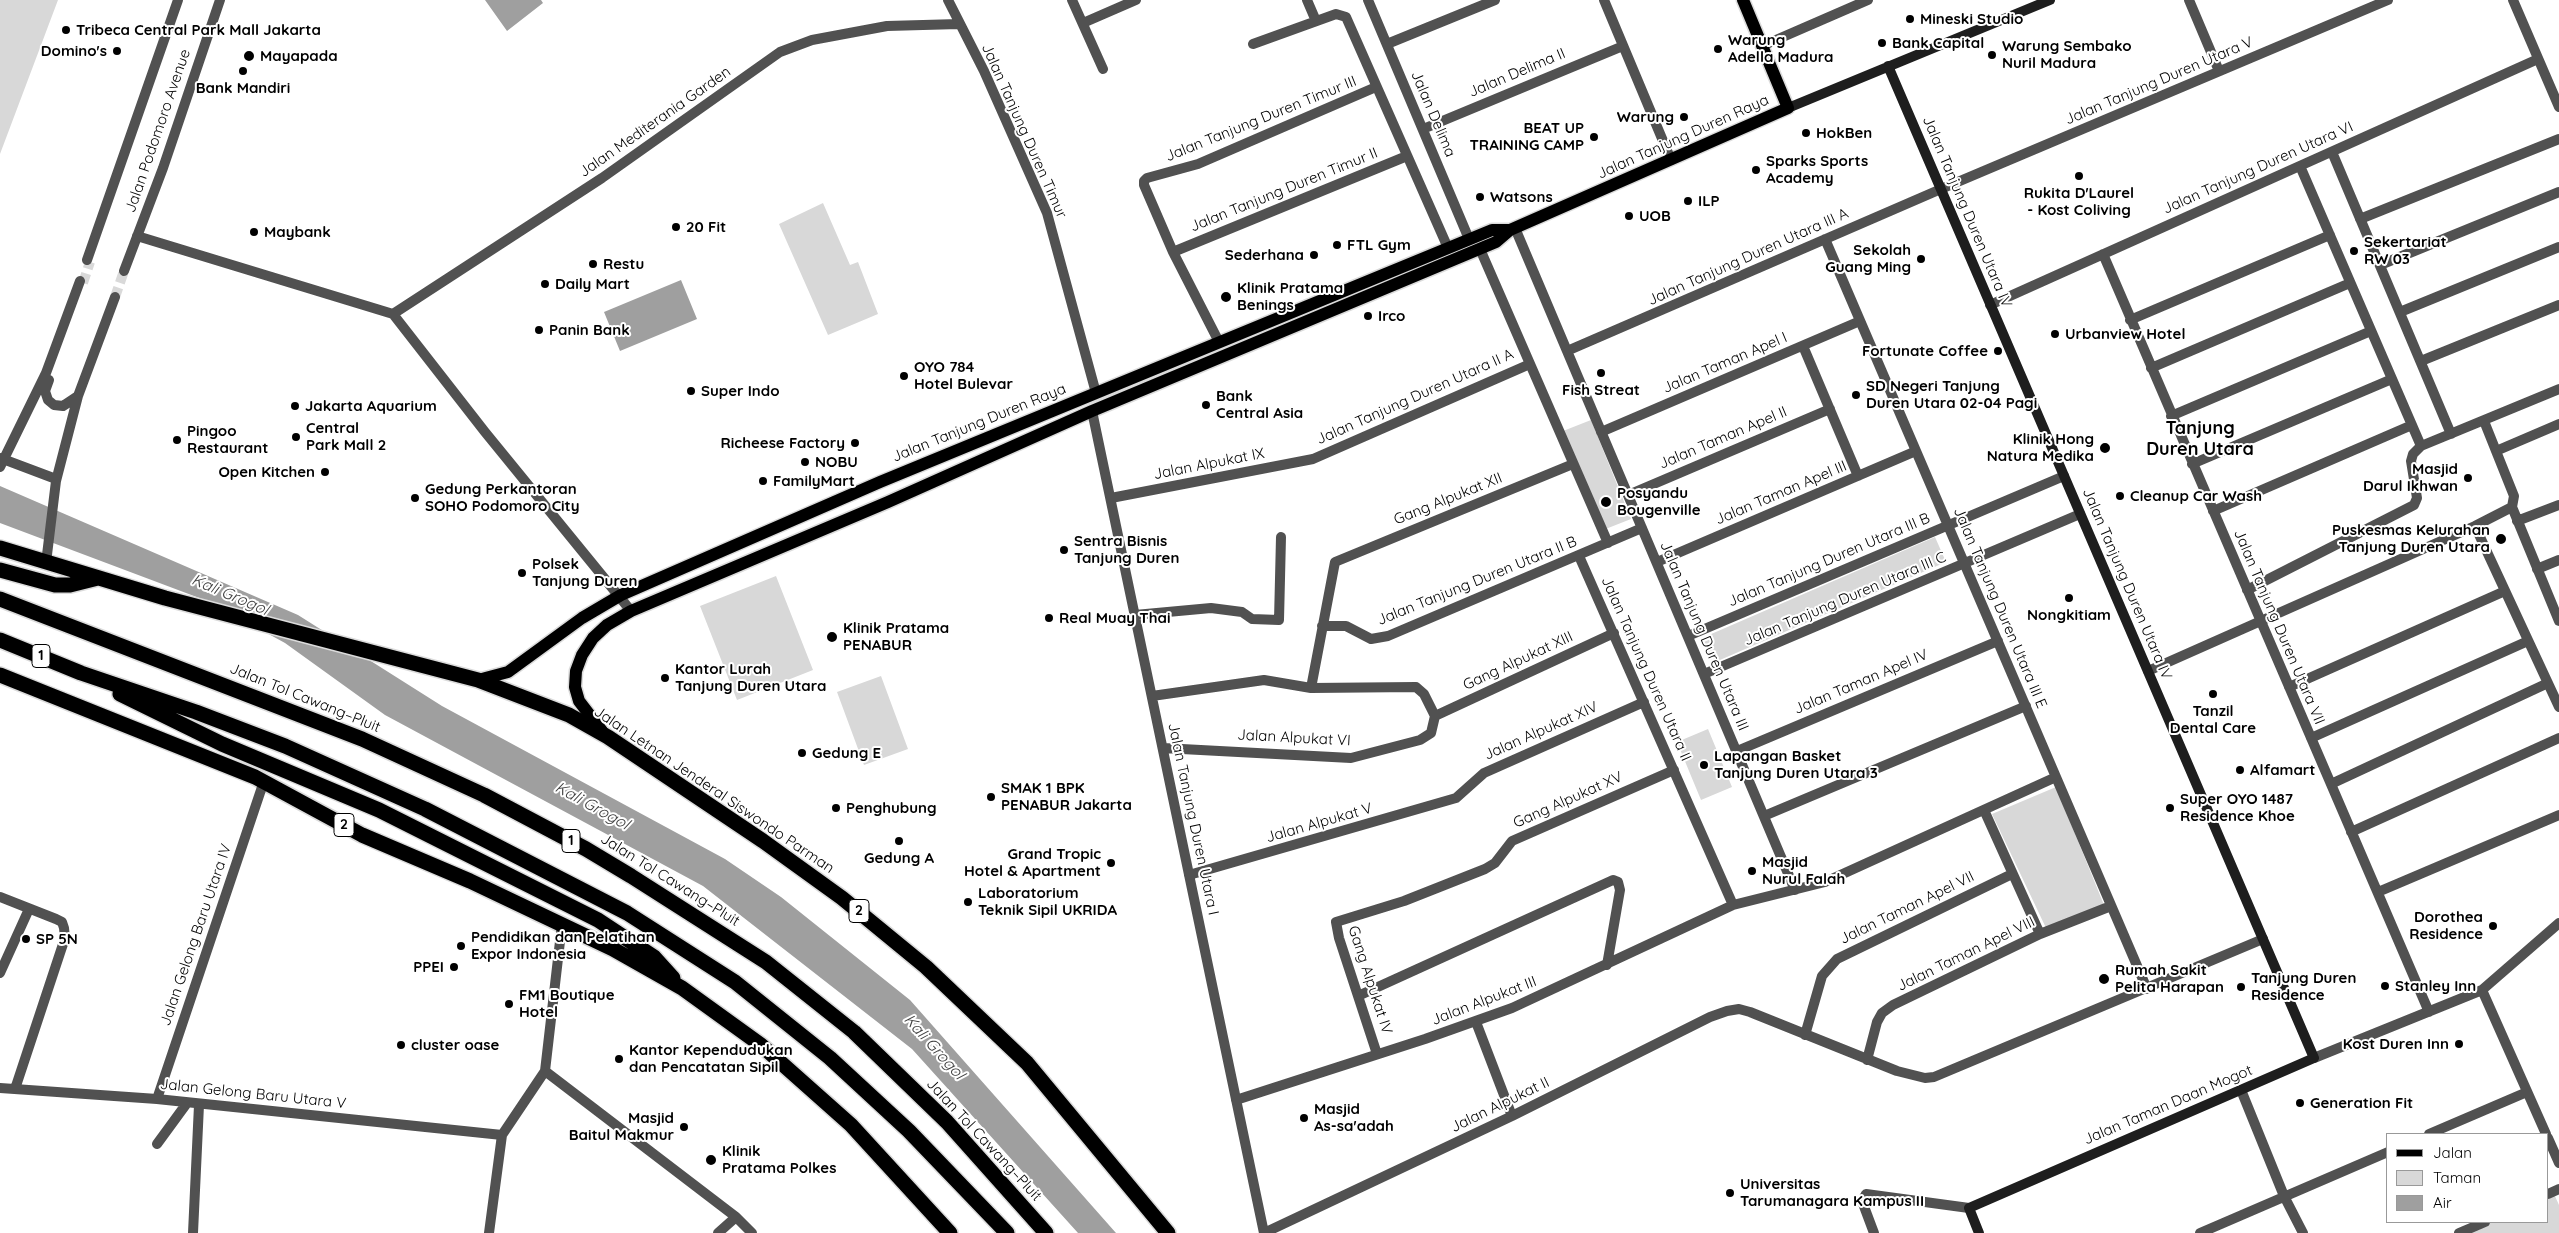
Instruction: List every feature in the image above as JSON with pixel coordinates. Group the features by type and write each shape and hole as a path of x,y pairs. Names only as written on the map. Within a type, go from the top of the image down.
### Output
{"highway":[{"name":"Jalan Letnan Jenderal Siswondo Parman","path":"0,548 165,598 478,680 569,715 608,737 763,840 842,898 926,966 1027,1063 1168,1233"},
{"path":"0,570 55,585 70,585 99,578"},
{"name":"Jalan Tol Cawang–Pluit","path":"0,599 362,739 484,795 586,849 631,876 766,962 854,1032 947,1122 1046,1233"},
{"name":"1","path":"0,640 81,673 196,712 285,746 425,808 627,912 735,982 830,1058 909,1131 1007,1233"},
{"path":"81,673 158,714 222,744 379,810 598,920 654,957 682,988"},
{"name":"2","path":"0,676 264,781 362,835 470,881 562,924 613,949 682,988 761,1045 851,1125 950,1233"}],"main road":[{"name":"Jalan Tanjung Duren Raya","path":"608,737 582,707 576,692 575,676 580,661 593,638 607,625 631,611 888,502 1092,411 1480,249 1496,242 1512,229 1788,108 1743,0"},
{"name":"Jalan Tanjung Duren Raya","path":"478,680 508,672 582,618 621,595 880,482 1492,230 1512,229"}],"street":[{"name":"Jalan Podomoro Avenue","path":"89,261 105,205 178,0"},
{"name":"Jalan Podomoro Avenue","path":"124,271 138,236 220,0"},
{"name":"Jalan Tanjung Duren Timur","path":"948,0 984,71 1047,213 1096,393"},
{"path":"1072,0 1103,69"},
{"path":"1083,23 1136,0"},
{"path":"1307,0 1316,21"},
{"name":"Jalan Delima","path":"1368,0 1470,239"},
{"path":"1387,44 1495,0"},
{"path":"1604,0 1671,160"},
{"path":"1762,46 1844,5 1868,0"},
{"path":"1788,108 2050,0"},
{"path":"2189,0 2220,71"},
{"name":"Jalan Tanjung Duren Utara V","path":"1941,188 2388,0"},
{"path":"2513,0 2559,107"},
{"path":"1253,44 1336,14 1342,14 1448,248"},
{"name":"Jalan Mediterania Garden","path":"393,314 602,178 780,52 820,39 887,26 959,24"},
{"name":"Jalan Delima II","path":"1423,129 1623,46"},
{"name":"Jalan Tanjung Duren Utara VI","path":"1990,305 2538,59"},
{"name":"Jalan Tanjung Duren Utara IV","path":"1888,66 2314,1058"},
{"name":"Jalan Tanjung Duren Timur III","path":"1173,252 1144,185 1147,178 1206,161 1376,88"},
{"path":"2360,219 2559,139"},
{"path":"2332,152 2451,434"},
{"name":"Jalan Tanjung Duren Timur II","path":"1173,252 1407,156"},
{"path":"2300,166 2421,446"},
{"name":"Jalan Tanjung Duren Utara III A","path":"1567,352 1941,188"},
{"path":"2380,265 2559,192"},
{"name":"Jalan Tanjung Duren Utara III","path":"1512,229 1628,494 1795,890"},
{"path":"138,236 393,314 484,432 621,595 631,611"},
{"path":"2130,320 2330,236"},
{"name":"Jalan Tanjung Duren Utara III E","path":"1825,239 2147,989"},
{"path":"2400,312 2559,247"},
{"path":"1480,249 1608,543"},
{"path":"1173,252 1218,342"},
{"name":"Jalan Tanjung Duren Utara VII","path":"2103,254 2171,416 2429,1012"},
{"path":"56,480 2,461 46,373 81,282 45,391 51,403 60,407 78,396"},
{"path":"2151,368 2350,282"},
{"path":"46,563 56,480 78,396 115,296"},
{"path":"2420,361 2559,306"},
{"name":"Jalan Taman Apel I","path":"1601,432 1860,321"},
{"path":"2171,416 2372,331"},
{"path":"1803,346 1858,476"},
{"name":"Jalan Tanjung Duren Utara II A","path":"1313,459 1530,364"},
{"path":"2192,464 2392,379"},
{"path":"2247,590 2414,505 2417,498 2411,461 2413,454 2421,446 2559,389"},
{"name":"Jalan Taman Apel II","path":"1628,494 1830,409"},
{"name":"Jalan Tanjung Duren Utara I","path":"1092,411 1264,1233"},
{"path":"2484,421 2514,496 2512,507 2559,621"},
{"path":"2496,450 2559,424"},
{"path":"2213,511 2412,425"},
{"name":"Jalan Taman Apel III","path":"1657,562 1916,451"},
{"name":"Jalan Alpukat IX","path":"1111,498 1313,459"},
{"name":"Gang Alpukat XII","path":"1322,626 1335,562 1573,464"},
{"name":"Jalan Tanjung Duren Utara III B","path":"1688,636 2064,476"},
{"path":"2518,521 2559,505"},
{"path":"2148,671 2475,526 2512,507"},
{"name":"Jalan Tanjung Duren Utara III C","path":"1704,674 2080,514"},
{"path":"2475,526 2559,707"},
{"name":"Jalan Tanjung Duren Utara II B","path":"1322,626 1346,626 1354,628 1362,636 1379,639 1642,528"},
{"path":"1135,615 1216,608 1244,612 1252,619 1279,620 1282,537"},
{"name":"Jalan Tanjung Duren Utara II","path":"1579,556 1733,905"},
{"path":"2537,569 2559,560"},
{"path":"2289,687 2505,591"},
{"path":"1312,688 1322,626"},
{"name":"Gang Alpukat XIII","path":"1435,716 1614,633"},
{"path":"2311,738 2528,641"},
{"name":"Jalan Taman Apel IV","path":"1737,752 1998,642"},
{"path":"1152,696 1264,680 1312,688 1416,687 1424,694 1435,716"},
{"path":"2331,784 2548,683"},
{"name":"Jalan Alpukat XIV","path":"1456,798 1474,785 1484,773 1644,702"},
{"path":"1764,816 2026,706"},
{"name":"Jalan Alpukat VI","path":"1163,748 1351,758 1420,740 1430,733 1435,716"},
{"path":"2351,832 2559,738"},
{"name":"Gang Alpukat XV","path":"1342,920 1404,901 1485,869 1495,863 1512,841 1674,770"},
{"name":"Jalan Alpukat III","path":"1236,1100 1476,1022 1607,965 1733,905 1825,882 2056,777"},
{"name":"Jalan Gelong Baru Utara IV","path":"156,1099 264,781"},
{"name":"Jalan Alpukat V","path":"1189,875 1456,798"},
{"path":"1984,810 2040,934"},
{"path":"2378,892 2559,815"},
{"name":"Jalan Taman Apel VII","path":"1805,1035 1822,976 1837,959 2012,874"},
{"path":"1358,996 1613,880 1618,882 1620,890 1607,965"},
{"path":"0,898 62,922 65,938 15,1089"},
{"name":"Jalan Taman Apel VIII","path":"1867,1060 1877,1022 1882,1013 2040,934 2112,906"},
{"path":"0,973 30,909"},
{"name":"Gang Alpukat IV","path":"1342,920 1336,922 1336,928 1377,1054"},
{"name":"Jalan Taman Daan Mogot","path":"1969,1208 2314,1058 2482,990 2559,923"},
{"path":"489,1233 502,1135 545,1071 562,924"},
{"path":"1805,1035 1867,1060 1911,1074 1934,1077 2263,939"},
{"path":"2482,990 2546,1133"},
{"name":"Jalan Alpukat II","path":"1264,1233 1512,1116 1710,1017 1739,1010 1750,1012 1805,1035"},
{"path":"1476,1022 1512,1116"},
{"path":"545,1071 736,1217 752,1233"},
{"name":"Jalan Gelong Baru Utara V","path":"0,1088 156,1099 502,1135"},
{"path":"2241,1090 2284,1196 2303,1233"},
{"path":"2431,1133 2527,1092"},
{"path":"158,1144 187,1103"},
{"path":"193,1233 198,1104"},
{"path":"2549,1140 2559,1163"},
{"path":"2200,1233 2386,1153"},
{"path":"1874,1233 1862,1198 1870,1193 1969,1208 1979,1233"},
{"path":"1866,1214 1867,1233"},
{"path":"718,1233 736,1217"},
{"path":"2460,1233 2483,1223"}],"green space":[{"path":"0,0 58,0 0,154"},
{"path":"823,203 850,265 858,262 878,314 828,335 779,224"},
{"path":"1591,420 1631,519 1598,532 1558,433"},
{"path":"1935,537 1946,562 1713,663 1702,638"},
{"path":"776,576 813,670 737,700 700,606"},
{"path":"881,676 908,749 864,765 837,692"},
{"name":"Lapangan Basket Tanjung Duren Utara 3","path":"1708,729 1732,787 1701,800 1677,742"},
{"path":"2056,787 2104,905 2046,928 1992,814"},
{"path":"2554,1194 2559,1205 2559,1233 2457,1233 2482,1223 2549,1223 2549,1196"}],"water":[{"path":"485,0 541,0 543,3 507,31"},
{"path":"681,280 697,319 620,351 604,312"},
{"name":"Kali Grogol","path":"0,486 298,615 442,706 725,859 781,897 910,1000 1116,1233 1078,1233 912,1049 703,886 385,715 285,643 210,602 0,523"}],"tunnel":[{"path":"83,283 90,262"},
{"path":"115,297 124,271"}],"place":[{"name":"Mineski Studio","path":"1910,19"},
{"name":"Tribeca Central Park Mall Jakarta","path":"66,30"},
{"name":"Bank Capital","path":"1882,43"},
{"name":"Warung Adella Madura","path":"1718,49"},
{"name":"Domino's","path":"117,51"},
{"name":"Warung Sembako Nuril Madura","path":"1992,55"},
{"name":"Mayapada","path":"249,56"},
{"name":"Bank Mandiri","path":"243,71"},
{"name":"Warung","path":"1684,117"},
{"name":"HokBen","path":"1806,133"},
{"name":"BEAT UP TRAINING CAMP","path":"1594,137"},
{"name":"Sparks Sports Academy","path":"1756,170"},
{"name":"Rukita D'Laurel - Kost Coliving","path":"2079,176"},
{"name":"Watsons","path":"1480,197"},
{"name":"ILP","path":"1688,201"},
{"name":"UOB","path":"1629,216"},
{"name":"20 Fit","path":"676,227"},
{"name":"Maybank","path":"254,232"},
{"name":"FTL Gym","path":"1337,245"},
{"name":"Sekertariat RW 03","path":"2354,251"},
{"name":"Sederhana","path":"1314,255"},
{"name":"Sekolah Guang Ming","path":"1921,259"},
{"name":"Restu","path":"593,264"},
{"name":"Daily Mart","path":"545,284"},
{"name":"Klinik Pratama Benings","path":"1226,297"},
{"name":"Irco","path":"1368,316"},
{"name":"Panin Bank","path":"539,330"},
{"name":"Urbanview Hotel","path":"2055,334"},
{"name":"Fortunate Coffee","path":"1998,351"},
{"name":"Fish Streat","path":"1601,373"},
{"name":"OYO 784 Hotel Bulevar","path":"904,376"},
{"name":"Super Indo","path":"691,391"},
{"name":"SD Negeri Tanjung Duren Utara 02-04 Pagi","path":"1856,395"},
{"name":"Bank Central Asia","path":"1206,405"},
{"name":"Jakarta Aquarium","path":"295,406"},
{"name":"Central Park Mall 2","path":"296,437"},
{"name":"Pingoo Restaurant","path":"177,440"},
{"name":"Richeese Factory","path":"855,443"},
{"name":"Klinik Hong Natura Medika","path":"2105,448"},
{"name":"NOBU","path":"805,462"},
{"name":"Open Kitchen","path":"325,472"},
{"name":"Masjid Darul Ikhwan","path":"2468,478"},
{"name":"FamilyMart","path":"763,481"},
{"name":"Cleanup Car Wash","path":"2120,496"},
{"name":"Gedung Perkantoran SOHO Podomoro City","path":"415,498"},
{"name":"Posyandu Bougenville","path":"1606,502"},
{"name":"Puskesmas Kelurahan Tanjung Duren Utara","path":"2501,539"},
{"name":"Sentra Bisnis Tanjung Duren","path":"1064,550"},
{"name":"Polsek Tanjung Duren","path":"522,573"},
{"name":"Nongkitiam","path":"2069,598"},
{"name":"Real Muay Thai","path":"1049,618"},
{"name":"Klinik Pratama PENABUR","path":"832,637"},
{"name":"Kantor Lurah Tanjung Duren Utara","path":"665,678"},
{"name":"Tanzil Dental Care","path":"2213,694"},
{"name":"Gedung E","path":"802,753"},
{"name":"Lapangan Basket Tanjung Duren Utara 3","path":"1704,765"},
{"name":"Alfamart","path":"2240,770"},
{"name":"SMAK 1 BPK PENABUR Jakarta","path":"991,797"},
{"name":"Penghubung","path":"836,808"},
{"name":"Super OYO 1487 Residence Khoe","path":"2170,808"},
{"name":"Gedung A","path":"899,841"},
{"name":"Grand Tropic Hotel & Apartment","path":"1111,863"},
{"name":"Masjid Nurul Falah","path":"1752,871"},
{"name":"Laboratorium Teknik Sipil UKRIDA","path":"968,902"},
{"name":"Dorothea Residence","path":"2493,926"},
{"name":"SP 5N","path":"26,939"},
{"name":"Pendidikan dan Pelatihan Expor Indonesia","path":"461,946"},
{"name":"PPEI","path":"454,967"},
{"name":"Rumah Sakit Pelita Harapan","path":"2104,979"},
{"name":"Stanley Inn","path":"2385,986"},
{"name":"Tanjung Duren Residence","path":"2241,987"},
{"name":"FM1 Boutique Hotel","path":"509,1004"},
{"name":"Kost Duren Inn","path":"2459,1044"},
{"name":"cluster oase","path":"401,1045"},
{"name":"Kantor Kependudukan dan Pencatatan Sipil","path":"619,1059"},
{"name":"Generation Fit","path":"2300,1103"},
{"name":"Masjid As-sa'adah","path":"1304,1118"},
{"name":"Masjid Baitul Makmur","path":"684,1127"},
{"name":"Klinik Pratama Polkes","path":"711,1160"},
{"name":"Universitas Tarumanagara Kampus II","path":"1730,1193"}],"district":[{"name":"Tanjung Duren Utara","path":"2200,439"}]}
